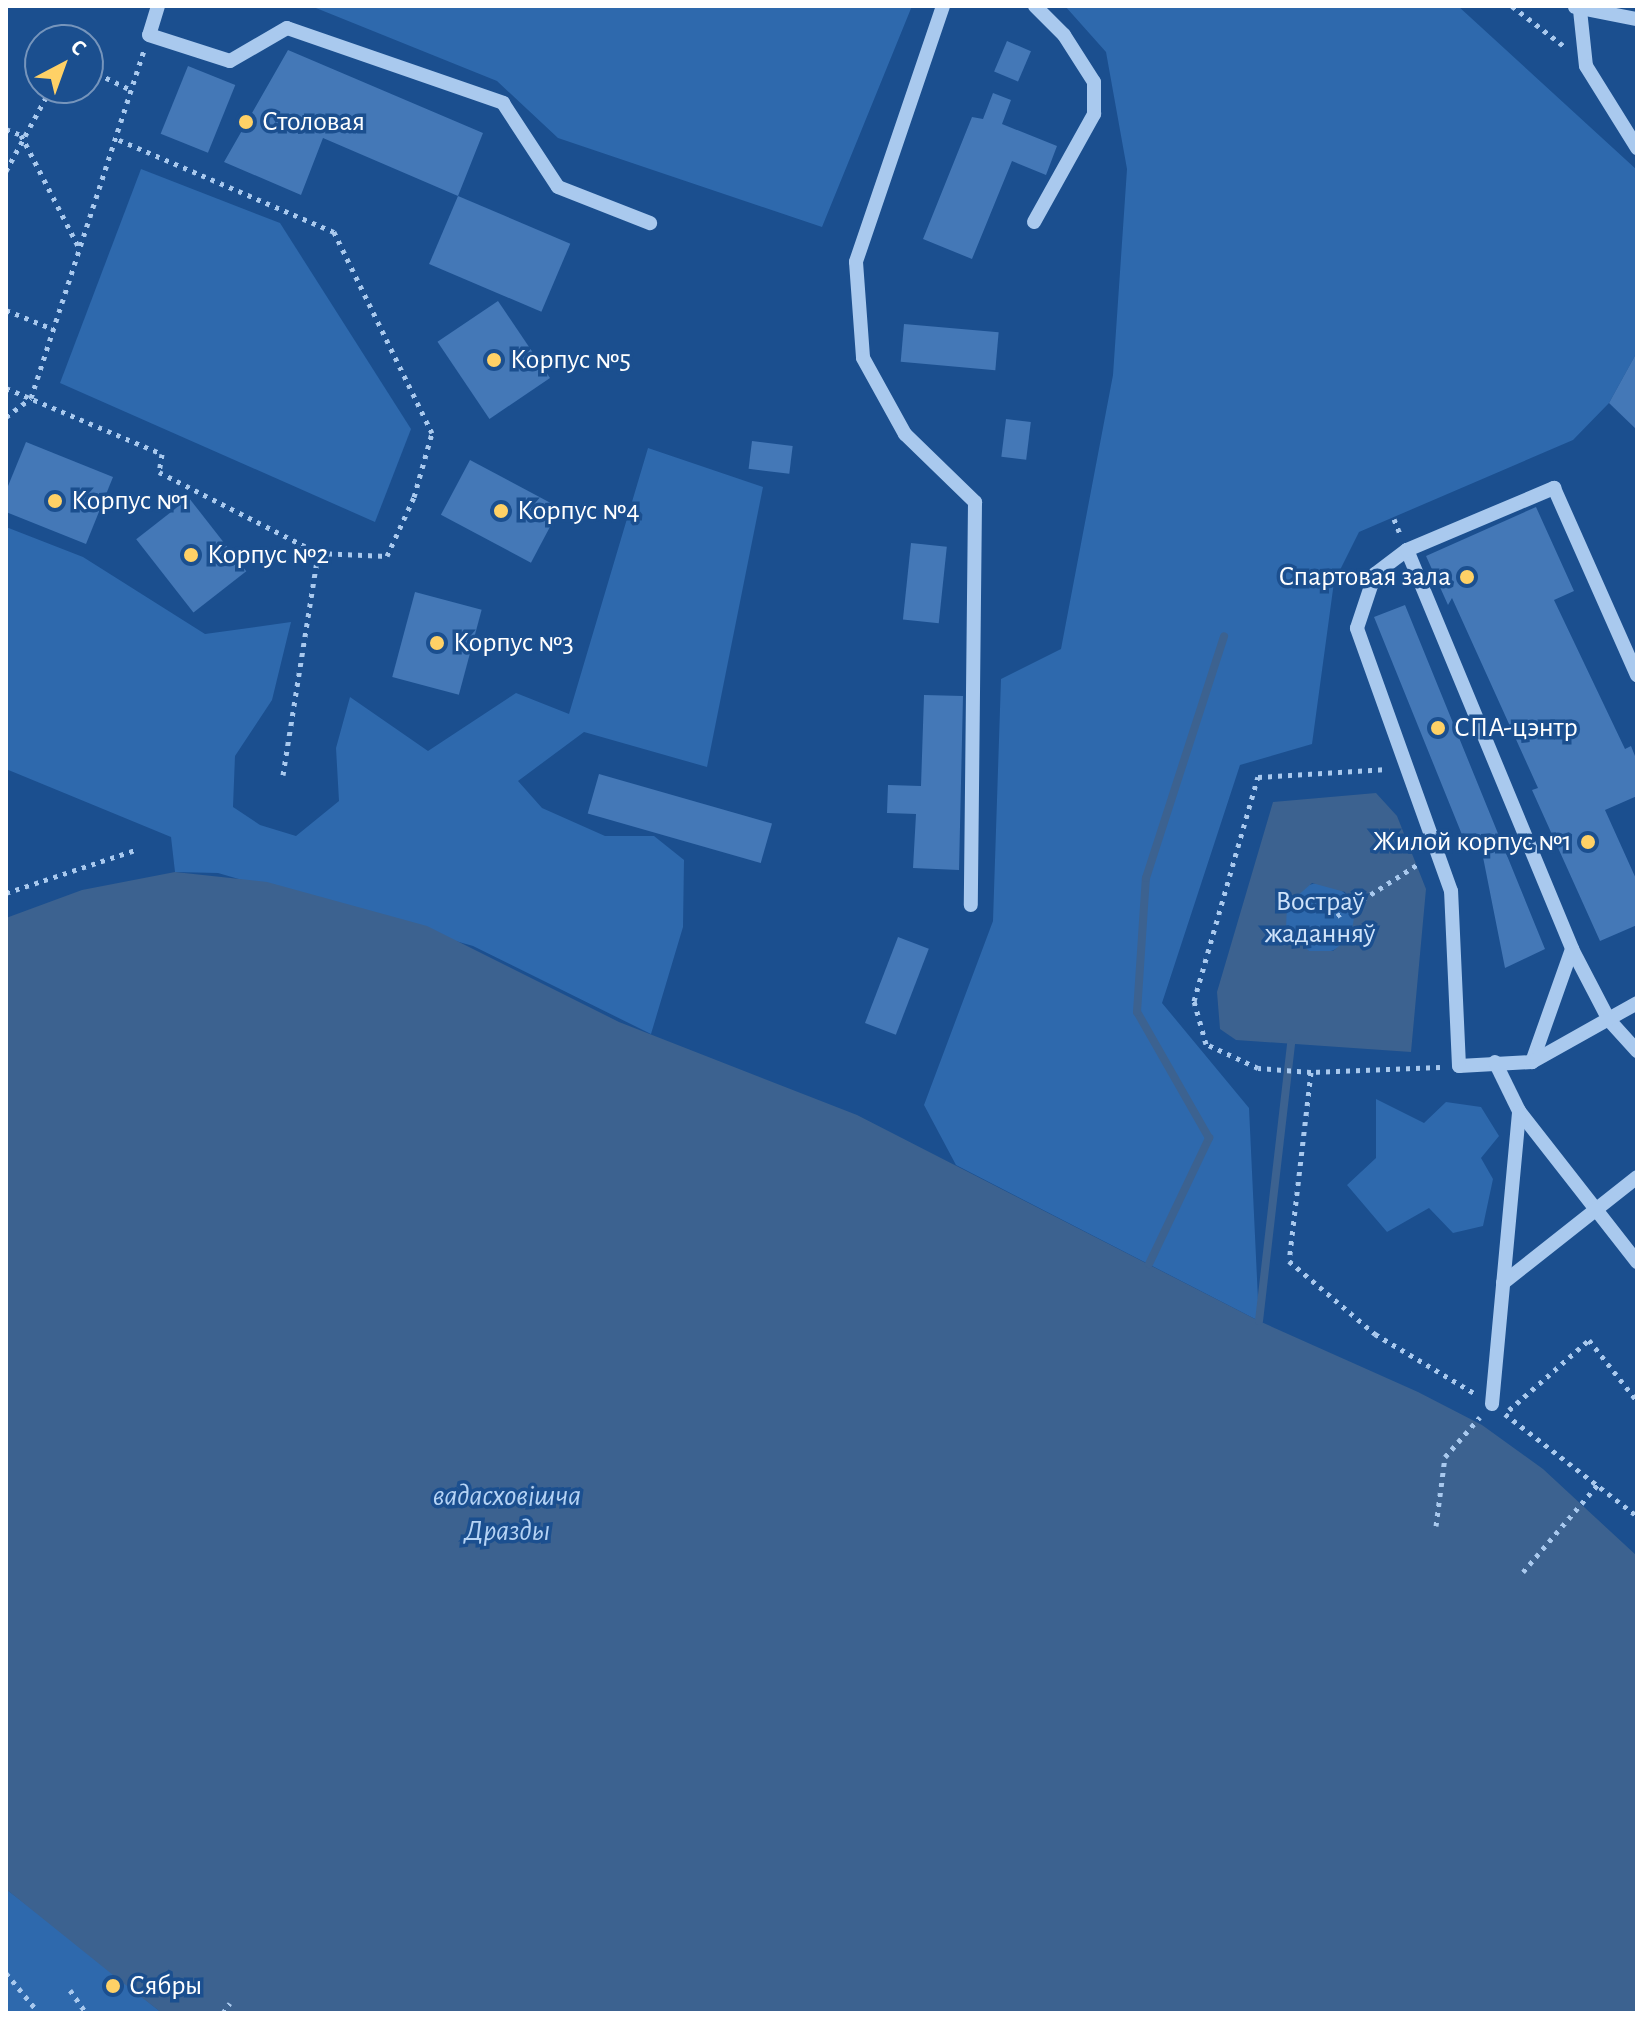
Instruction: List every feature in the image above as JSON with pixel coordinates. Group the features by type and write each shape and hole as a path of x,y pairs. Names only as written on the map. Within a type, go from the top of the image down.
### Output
{"street":[{"path":"158,6 149,35 230,61 287,28 503,103 558,187 650,223"},
{"path":"943,6 856,262 863,358 905,434 975,502 971,905"},
{"path":"1034,222 1094,114 1094,82 1064,35 1035,6"},
{"path":"1637,19 1576,8 1586,66 1637,148"},
{"path":"1637,675 1554,488 1407,550 1375,574 1357,628 1451,891 1459,1066 1532,1062 1637,1003"},
{"path":"1407,550 1572,949 1609,1020 1637,1051"},
{"path":"1532,1062 1572,949"},
{"path":"1495,1062 1519,1111 1637,1262"},
{"path":"1492,1404 1519,1111"},
{"path":"1503,1283 1598,1212 1637,1177"}],"path":[{"path":"1512,6 1586,66"},
{"path":"6,417 31,398 149,35"},
{"path":"104,77 131,90"},
{"path":"6,171 21,135 41,104"},
{"path":"6,129 21,135 79,249"},
{"path":"6,388 162,454 159,472 318,553 387,556 432,433 334,232 115,138"},
{"path":"6,310 53,329"},
{"path":"283,775 318,553"},
{"path":"1409,767 1258,777 1194,1001 1206,1044 1258,1068 1311,1072 1459,1066"},
{"path":"6,893 138,849"},
{"path":"1337,916 1426,860"},
{"path":"1311,1072 1289,1261 1375,1334 1492,1404 1600,1482 1637,1516"},
{"path":"1506,1414 1589,1340 1637,1401"},
{"path":"1436,1526 1445,1457 1492,1404"},
{"path":"1523,1572 1600,1482"},
{"path":"6,1973 39,2013"},
{"path":"70,1990 86,2013"},
{"path":"223,2013 230,2003"}],"green space":[{"path":"311,6 912,6 822,227 558,138 497,81"},
{"path":"1065,6 1458,6 1637,170 1637,352 1609,403 1573,440 1359,532 1334,582 1312,744 1240,765 1162,1003 1249,1108 1259,1321 956,1165 924,1105 993,921 1001,679 1061,649 1113,375 1127,169 1106,52"},
{"path":"141,169 280,223 411,429 375,522 60,383"},
{"path":"648,448 763,487 707,767 584,732 518,781 542,808 605,836 654,836 684,860 683,927 651,1034 473,946 218,873 175,872 171,837 6,769 6,527 83,557 205,634 291,622 272,700 235,756 233,807 260,825 296,836 339,801 336,748 350,697 428,751 516,693 569,714"},
{"name":"Востраў жаданняў","path":"1320,883 1345,893 1355,918 1345,943 1320,953 1295,943 1285,918 1295,893"},
{"path":"1376,1099 1424,1123 1446,1102 1481,1107 1499,1136 1481,1158 1493,1179 1483,1226 1453,1233 1429,1208 1387,1232 1347,1185 1376,1158"},
{"path":"6,1889 53,1925 162,2013 6,2013"}],"water":[{"path":"1376,793 1397,816 1426,889 1411,1052 1236,1040 1220,1029 1217,992 1273,802","holes":["1312,883 1345,892 1355,912 1351,936 1333,951 1309,951 1286,928 1287,905"]},
{"name":"вадасховішча Дразды","path":"175,872 267,882 427,926 619,1022 857,1115 1259,1321 1418,1392 1482,1425 1543,1469 1637,1556 1637,2013 162,2013 118,1979 6,1889 6,918 82,890"}],"building":[{"path":"1007,41 1031,51 1018,82 994,71"},
{"path":"288,50 483,133 458,196 323,138 301,195 224,162"},
{"path":"188,66 235,85 208,153 161,134"},
{"path":"993,93 1011,100 1002,124 1057,146 1046,175 1012,161 972,259 923,239 972,117 983,119"},
{"path":"458,196 570,244 541,312 429,264"},
{"name":"Корпус №5","path":"498,301 550,378 489,419 437,342"},
{"path":"904,324 999,332 995,370 901,362"},
{"path":"1637,352 1637,430 1609,403"},
{"path":"1006,419 1031,422 1026,460 1001,457"},
{"path":"752,441 793,446 789,474 749,469"},
{"name":"Корпус №1","path":"26,442 113,477 86,544 6,512 6,491"},
{"name":"Корпус №4","path":"470,460 560,508 531,563 441,515"},
{"name":"Корпус №2","path":"189,498 246,571 193,613 136,539"},
{"path":"1536,507 1574,591 1554,600 1625,749 1631,746 1637,761 1637,796 1605,810 1637,881 1637,925 1600,941 1532,790 1538,788 1452,598 1448,605 1426,556"},
{"path":"911,543 947,547 939,623 903,620"},
{"name":"Корпус №3","path":"415,592 482,610 459,695 392,677"},
{"name":"СПА-цэнтр","path":"1405,605 1545,949 1505,968 1481,847 1469,852 1374,617"},
{"path":"924,695 963,696 959,870 913,868 916,814 887,813 888,785 921,786"},
{"path":"599,774 772,824 761,863 588,813"},
{"path":"898,937 929,949 896,1035 865,1023"}],"waterway":[{"path":"1149,1264 1209,1138 1137,1012 1146,878 1224,636"},
{"path":"1259,1321 1291,1044"}],"place":[{"name":"Столовая","path":"246,122"},
{"name":"Корпус №5","path":"494,360"},
{"name":"Корпус №1","path":"55,501"},
{"name":"Корпус №4","path":"501,511"},
{"name":"Корпус №2","path":"191,555"},
{"name":"Спартовая зала","path":"1467,577"},
{"name":"Корпус №3","path":"437,643"},
{"name":"СПА-цэнтр","path":"1438,728"},
{"name":"Жилой корпус №1","path":"1588,842"},
{"name":"Сябры","path":"113,1986"}]}
